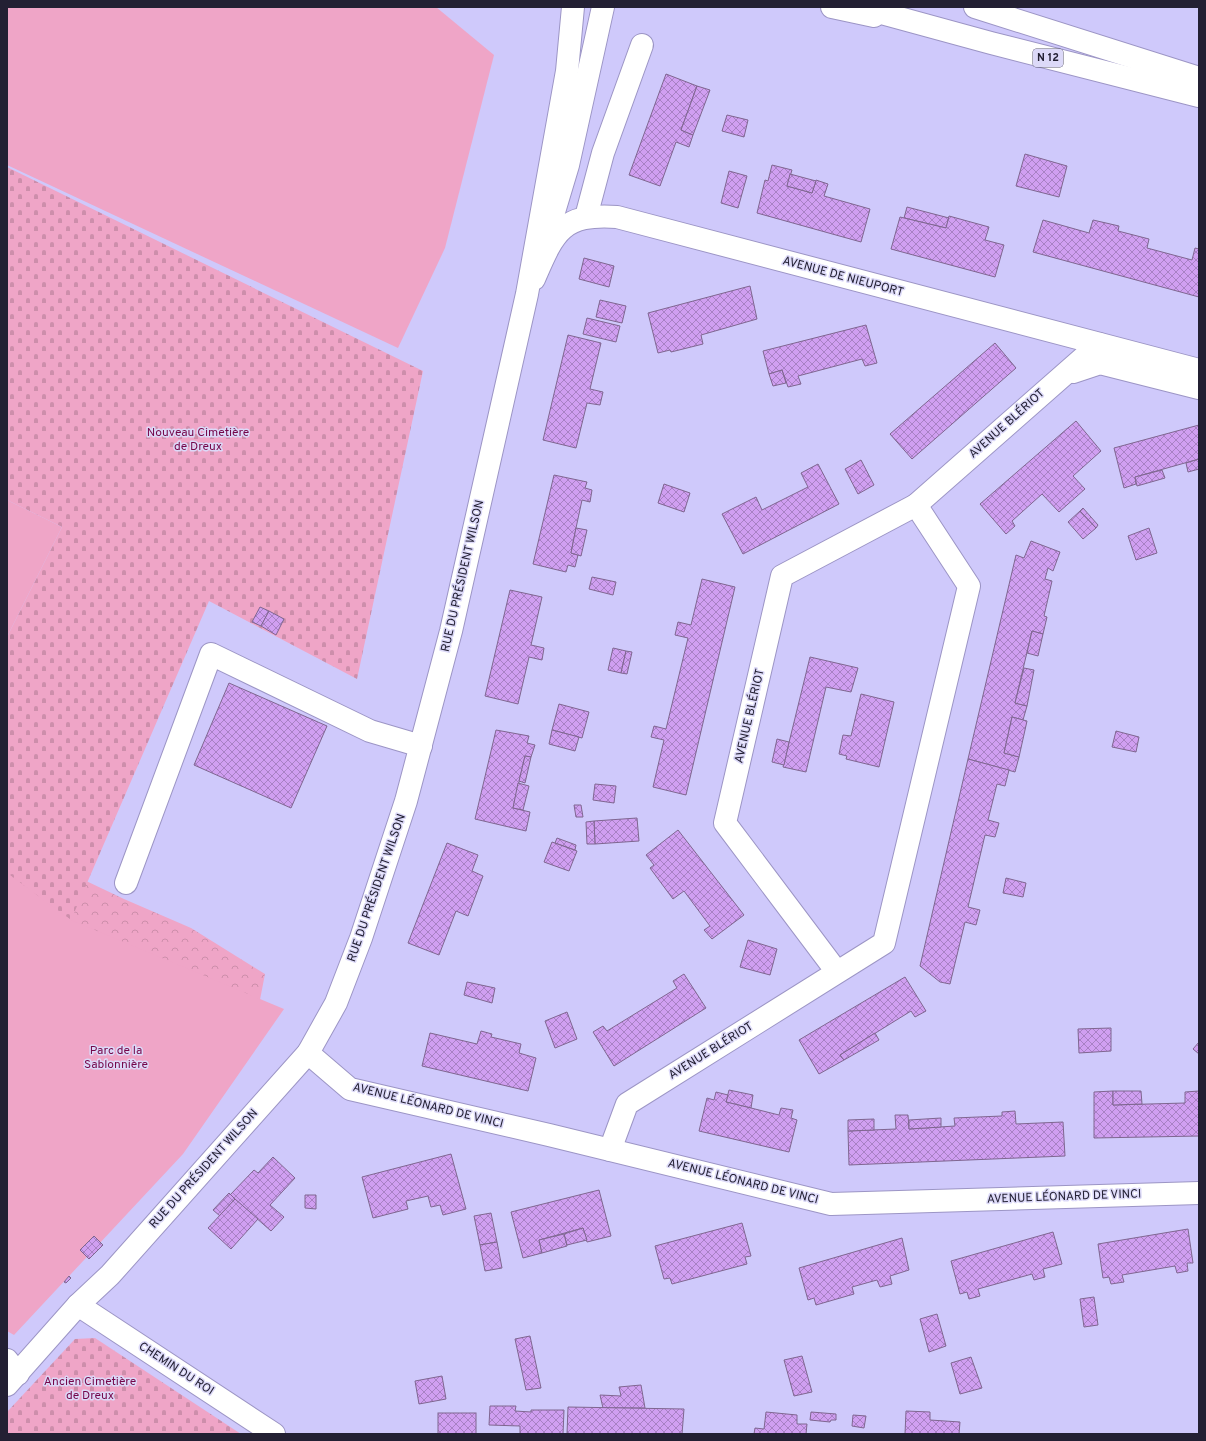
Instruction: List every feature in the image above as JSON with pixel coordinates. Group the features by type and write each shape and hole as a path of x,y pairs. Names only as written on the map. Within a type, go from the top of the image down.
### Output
{"street":[{"path":"527,294 559,199 603,7"},
{"path":"592,57 613,7"},
{"path":"832,7 991,43"},
{"name":"N 12","path":"859,7 991,43 1199,96"},
{"name":"N 12","path":"975,7 1199,78"},
{"path":"527,294 566,71 571,12"},
{"path":"586,217 603,153 642,45"},
{"name":"AVENUE DE NIEUPORT","path":"527,294 554,237 568,224 586,217 617,216 1199,370"},
{"name":"RUE DU PRÉSIDENT WILSON","path":"11,1373 110,1274 308,1054 336,1003 361,938 406,801 421,746 451,631 527,294"},
{"name":"AVENUE BLÉRIOT","path":"837,972 725,823 782,576 916,505 1099,344"},
{"path":"1061,376 1100,363 1199,388"},
{"name":"AVENUE BLÉRIOT","path":"610,1150 627,1104 884,942 969,586 916,505"},
{"path":"126,883 211,654 370,731 421,746"},
{"name":"AVENUE LÉONARD DE VINCI","path":"308,1054 350,1089 831,1204 1199,1193"},
{"name":"CHEMIN DU ROI","path":"78,1305 274,1434"}],"green space":[{"path":"7,7 436,7 494,55 445,248 398,348 7,165"},
{"name":"Nouveau Cimetière de Dreux","path":"7,167 423,371 357,679 209,601 71,920 7,873 7,637 62,527 7,500"},
{"path":"7,500 62,527 7,637"},
{"path":"7,863 61,869 124,899 191,928 265,974 257,1015 7,944"},
{"name":"Parc de la Sablonnière","path":"7,873 71,920 284,1009 183,1154 14,1335 7,1331"},
{"name":"Ancien Cimetière de Dreux","path":"95,1338 241,1434 7,1434 7,1412 75,1339"}],"building":[{"path":"666,74 697,86 681,130 693,135 689,147 676,142 660,186 629,175"},
{"path":"697,86 710,90 693,135 681,130"},
{"path":"727,115 748,120 744,137 722,131"},
{"path":"1025,154 1067,166 1059,197 1016,186"},
{"path":"772,165 792,170 787,186 812,193 816,180 828,184 824,196 870,209 861,242 757,213 765,180 768,181"},
{"path":"729,171 747,176 738,208 721,203"},
{"path":"790,174 816,181 812,193 787,186"},
{"path":"907,207 949,218 946,228 904,218"},
{"path":"949,216 989,227 985,240 1004,245 995,277 891,249 900,217 946,228"},
{"path":"1043,220 1089,233 1093,220 1119,226 1118,231 1149,239 1147,248 1192,260 1195,248 1199,249 1199,297 1033,252"},
{"path":"584,258 614,266 609,287 579,279"},
{"path":"750,286 757,319 701,335 703,344 671,352 670,350 658,353 648,313"},
{"path":"600,300 626,306 622,323 596,317"},
{"path":"587,318 620,326 616,342 583,334"},
{"path":"866,325 877,363 865,366 862,359 798,376 801,384 788,387 782,370 769,374 763,351"},
{"path":"568,335 601,343 590,389 603,392 600,405 587,403 576,448 543,440"},
{"path":"995,343 1016,368 912,459 890,434"},
{"path":"782,370 786,383 773,386 769,374"},
{"path":"1076,421 1101,451 1073,476 1085,489 1059,512 1042,494 1012,521 1015,526 1006,534 980,504"},
{"path":"1199,425 1199,459 1135,477 1136,484 1124,488 1114,448"},
{"path":"1199,459 1199,469 1188,472 1186,463"},
{"path":"861,460 874,485 858,494 845,469"},
{"path":"818,464 839,504 743,554 722,514 756,497 762,510 808,487 801,473"},
{"path":"1162,470 1165,478 1137,486 1135,477"},
{"path":"554,475 587,482 585,488 592,490 590,502 582,500 571,553 578,555 575,567 568,565 566,572 533,564"},
{"path":"664,484 690,493 684,512 658,503"},
{"path":"1083,508 1098,525 1096,528 1080,511"},
{"path":"1080,511 1096,528 1083,539 1068,522"},
{"path":"576,528 587,530 581,556 571,553"},
{"path":"1149,528 1157,553 1136,560 1128,536"},
{"path":"1031,541 1060,552 1053,571 1048,568 1045,579 1052,581 1044,616 1047,617 1043,634 1032,631 1015,703 1027,706 1023,720 1012,717 1004,753 1019,757 1015,772 968,759 1016,555 1024,558"},
{"path":"592,577 616,582 613,595 589,589"},
{"path":"702,579 735,587 686,795 653,787 664,740 651,737 654,726 666,729 688,638 675,635 678,622 691,625"},
{"path":"510,590 542,597 531,645 544,648 542,660 529,657 518,704 485,696"},
{"path":"260,607 269,611 261,626 252,622"},
{"path":"269,611 284,619 276,635 261,626"},
{"path":"1032,631 1043,634 1038,656 1027,653"},
{"path":"613,648 626,651 621,673 608,670"},
{"path":"626,651 632,652 627,674 621,673"},
{"path":"810,657 858,668 851,692 826,687 806,772 783,767"},
{"path":"1024,668 1034,670 1027,706 1015,703"},
{"path":"229,683 327,726 291,808 194,765"},
{"path":"861,694 894,702 879,767 846,759 847,756 839,754 843,735 851,736"},
{"path":"559,704 589,712 582,738 552,730"},
{"path":"1012,717 1027,721 1019,757 1004,753"},
{"path":"496,730 529,736 527,743 535,745 531,757 525,756 513,808 530,812 526,831 475,819"},
{"path":"552,730 579,737 575,751 549,744"},
{"path":"1116,731 1139,737 1136,752 1112,747"},
{"path":"777,739 789,742 784,765 772,762"},
{"path":"525,756 531,757 525,783 519,781"},
{"path":"968,759 1009,770 1005,786 997,784 988,820 999,823 995,837 985,835 968,907 980,910 976,925 965,922 950,984 940,982 920,966"},
{"path":"518,783 529,786 523,810 513,808"},
{"path":"595,784 616,786 614,803 593,800"},
{"path":"574,805 581,805 583,817 576,817"},
{"path":"637,818 639,841 595,844 594,821"},
{"path":"594,821 595,844 587,844 586,822"},
{"path":"678,830 744,915 712,939 704,930 710,926 684,891 673,899 650,868 654,865 646,855"},
{"path":"557,838 576,845 575,850 555,843"},
{"path":"552,842 577,851 569,871 544,862"},
{"path":"447,843 478,855 472,871 483,876 468,916 456,911 439,955 408,943"},
{"path":"1006,878 1026,883 1023,897 1003,893"},
{"path":"748,940 777,949 770,975 740,967"},
{"path":"684,974 706,1008 614,1066 593,1032 603,1026 607,1031 677,988 673,981"},
{"path":"905,977 926,1011 915,1017 911,1011 840,1055 844,1060 819,1074 799,1040"},
{"path":"467,982 495,988 492,1003 464,995"},
{"path":"567,1012 577,1039 555,1048 545,1021"},
{"path":"1111,1028 1111,1051 1079,1053 1078,1029"},
{"path":"481,1031 492,1034 491,1037 521,1044 519,1053 536,1058 528,1091 422,1066 430,1033 477,1044"},
{"path":"875,1033 879,1040 844,1060 840,1055"},
{"path":"1199,1042 1199,1054 1193,1049"},
{"path":"729,1090 753,1095 751,1108 726,1102"},
{"path":"1113,1091 1113,1105 1185,1103 1185,1092 1199,1091 1199,1136 1094,1138 1094,1092"},
{"path":"1113,1091 1141,1091 1142,1104 1113,1105"},
{"path":"716,1092 728,1095 726,1102 779,1115 781,1108 793,1110 791,1118 797,1120 789,1152 699,1131 707,1098 714,1100"},
{"path":"1015,1111 1016,1124 1063,1122 1065,1156 849,1165 848,1131 896,1129 895,1115 908,1115 909,1129 955,1126 954,1118 1002,1116 1002,1112"},
{"path":"941,1118 941,1127 909,1129 909,1120"},
{"path":"874,1119 874,1130 848,1131 848,1120"},
{"path":"451,1154 466,1209 443,1215 440,1205 431,1207 428,1196 406,1201 408,1209 373,1218 362,1177"},
{"path":"273,1157 295,1178 270,1205 284,1217 271,1231 230,1195 254,1170 258,1173"},
{"path":"599,1190 611,1236 587,1242 583,1228 539,1240 542,1253 523,1258 511,1212"},
{"path":"229,1193 235,1199 220,1216 213,1210"},
{"path":"305,1195 316,1195 316,1209 305,1208"},
{"path":"235,1199 258,1219 231,1249 208,1228"},
{"path":"491,1213 497,1242 480,1245 474,1216"},
{"path":"742,1223 751,1256 745,1257 747,1264 672,1284 670,1278 664,1279 655,1246"},
{"path":"583,1228 587,1240 567,1245 564,1234"},
{"path":"1188,1229 1193,1263 1187,1263 1188,1271 1177,1273 1175,1266 1122,1275 1124,1282 1111,1284 1109,1277 1103,1278 1098,1244"},
{"path":"1053,1232 1062,1264 1043,1269 1045,1277 1034,1280 1032,1274 978,1289 980,1296 969,1299 967,1292 960,1294 951,1261"},
{"path":"564,1234 567,1246 542,1253 539,1240"},
{"path":"94,1236 103,1245 89,1259 80,1250"},
{"path":"902,1238 909,1270 890,1276 892,1284 880,1287 877,1280 852,1287 854,1294 816,1305 814,1298 808,1300 799,1268"},
{"path":"497,1242 502,1268 485,1271 480,1245"},
{"path":"69,1276 71,1278 66,1283 64,1282"},
{"path":"1094,1297 1098,1325 1084,1327 1080,1299"},
{"path":"937,1314 946,1346 929,1352 920,1319"},
{"path":"530,1336 541,1388 526,1390 515,1339"},
{"path":"802,1356 812,1392 794,1396 784,1360"},
{"path":"971,1357 982,1388 960,1394 951,1363"},
{"path":"442,1376 446,1399 419,1404 415,1381"},
{"path":"641,1385 645,1408 603,1408 600,1395 621,1396 619,1387"},
{"path":"490,1406 516,1406 515,1411 531,1412 531,1410 564,1410 563,1434 520,1434 520,1426 489,1425"},
{"path":"568,1407 684,1409 682,1434 567,1434"},
{"path":"906,1411 930,1412 930,1420 960,1422 959,1434 905,1434"},
{"path":"766,1412 797,1415 797,1424 807,1424 806,1434 754,1434 755,1428 764,1429"},
{"path":"811,1412 836,1414 836,1420 831,1420 830,1422 810,1420"},
{"path":"438,1413 476,1413 476,1434 438,1434"},
{"path":"853,1415 866,1416 864,1428 852,1426"}]}
